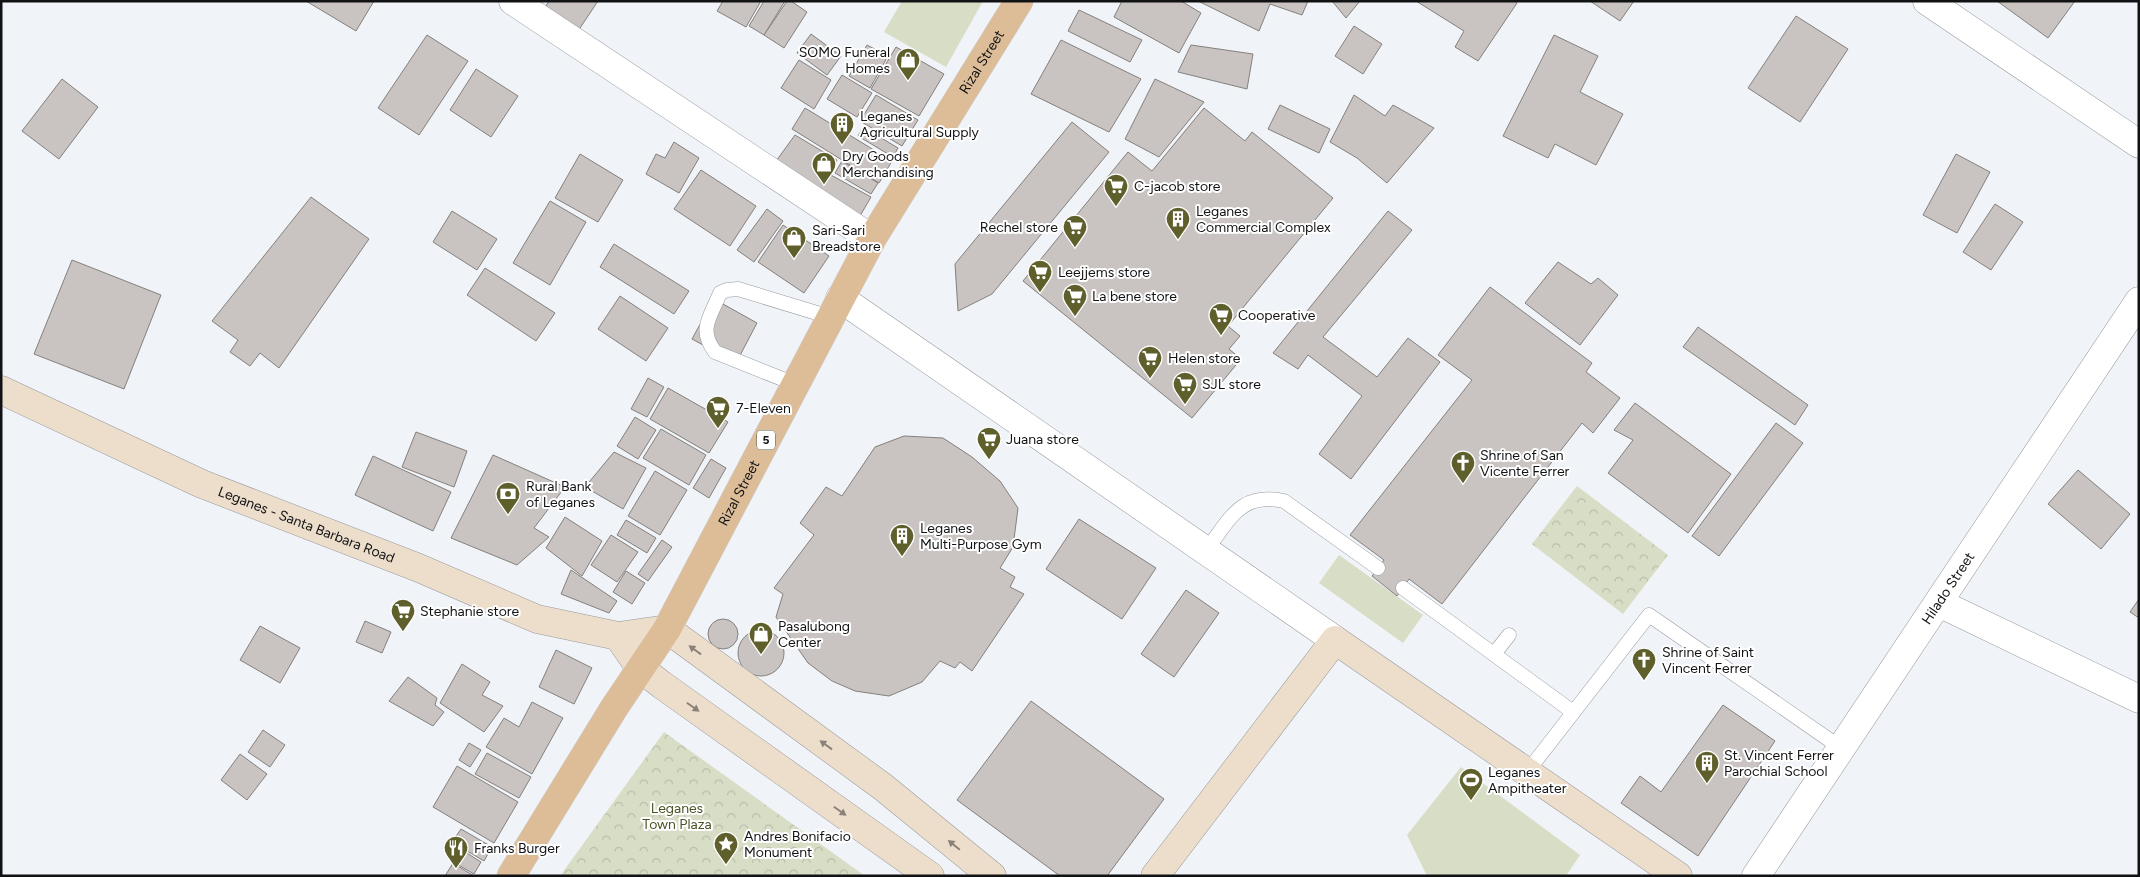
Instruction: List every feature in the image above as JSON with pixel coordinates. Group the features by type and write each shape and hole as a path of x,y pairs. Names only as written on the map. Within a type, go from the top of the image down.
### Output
{"main road":[{"name":"Rizal Street","path":"511,876 640,668 667,630 872,238 1019,1"},
{"name":"Leganes - Santa Barbara Road","path":"1,390 202,484 419,568 537,619 618,636 667,630"},
{"path":"667,630 883,787 992,876"},
{"path":"618,636 640,668 930,876"},
{"path":"1155,876 1335,640 1678,876"}],"street":[{"path":"513,1 872,238"},
{"path":"1927,1 2139,144"},
{"name":"Hilado Street","path":"1756,876 2139,300"},
{"path":"835,307 1206,550 1335,640"},
{"path":"1939,603 2139,699"}],"lane":[{"path":"795,384 715,352 704,332 720,293 738,289 835,307"},
{"path":"1206,550 1244,503 1266,498 1284,501 1378,568"},
{"path":"1403,588 1573,712"},
{"path":"1527,772 1649,615 1841,748"},
{"path":"1494,654 1509,635"}],"green space":[{"path":"902,1 983,1 946,67 884,32"},
{"path":"1577,486 1668,555 1623,614 1532,544"},
{"path":"1339,555 1423,615 1403,643 1319,583"},
{"name":"Leganes Town Plaza","path":"664,732 840,858 865,876 560,876"},
{"name":"Leganes Ampitheater","path":"1461,767 1580,855 1566,876 1427,876 1407,835"}],"building":[{"path":"306,1 374,1 356,31"},
{"path":"549,1 598,1 576,34 542,12"},
{"path":"723,1 761,1 746,27 717,11"},
{"path":"764,1 785,1 764,35 749,26"},
{"path":"787,1 791,1 807,12 784,48 764,35"},
{"path":"1122,1 1181,1 1201,13 1179,53 1114,17"},
{"path":"1198,1 1308,1 1302,15 1270,4 1259,31"},
{"path":"1332,1 1360,1 1346,18"},
{"path":"1416,1 1514,1 1517,3 1478,61 1455,47 1464,31"},
{"path":"1590,1 1634,1 1620,21"},
{"path":"1997,1 2075,1 2048,38"},
{"path":"1079,10 1142,40 1130,62 1068,31"},
{"path":"1796,16 1848,49 1800,122 1748,88"},
{"path":"1354,26 1382,44 1363,74 1335,56"},
{"path":"811,34 841,56 827,75 797,53"},
{"path":"427,35 468,61 419,135 378,108"},
{"path":"1554,35 1598,56 1580,92 1623,114 1596,165 1555,144 1548,158 1503,136"},
{"path":"1061,40 1141,79 1109,132 1031,94"},
{"path":"867,45 888,56 870,88 849,76"},
{"path":"1191,45 1253,54 1247,89 1178,72"},
{"name":"SOMO Funeral Homes","path":"896,47 944,74 919,116 871,89"},
{"path":"799,60 831,80 814,109 781,88"},
{"path":"476,69 518,96 491,137 450,110"},
{"path":"842,75 872,93 857,117 827,99"},
{"path":"62,79 98,107 59,159 22,131"},
{"path":"1155,79 1204,102 1159,157 1125,139"},
{"path":"876,95 918,120 902,146 860,121"},
{"path":"1354,95 1385,116 1393,105 1434,128 1387,183 1357,158 1330,142"},
{"path":"1280,105 1330,129 1319,153 1268,129"},
{"name":"Leganes Agricultural Supply","path":"805,108 892,161 879,183 792,129"},
{"name":"Leganes Commercial Complex","path":"1204,108 1245,141 1252,132 1333,198 1228,326 1240,336 1229,349 1241,359 1192,418 1023,281 1128,152 1152,171"},
{"path":"1072,122 1109,152 992,294 958,311 955,264"},
{"path":"863,127 898,148 893,157 858,136"},
{"name":"Dry Goods Merchandising","path":"795,135 837,160 829,174 871,197 857,221 771,168"},
{"path":"674,142 699,158 679,193 646,174 656,154 665,158"},
{"path":"580,154 623,180 598,222 555,198"},
{"path":"1956,154 1990,172 1957,233 1923,215"},
{"path":"842,161 878,183 871,194 835,173"},
{"path":"701,170 756,206 730,246 674,209"},
{"path":"311,197 369,239 279,368 260,353 250,366 230,352 238,340 212,321"},
{"path":"550,201 586,222 550,285 513,263"},
{"path":"1995,204 2023,222 1991,270 1963,252"},
{"path":"767,209 783,221 754,262 737,250"},
{"path":"452,211 497,239 477,270 433,242"},
{"path":"1388,211 1412,230 1323,337 1377,377 1408,338 1440,362 1351,479 1319,454 1362,396 1308,355 1298,369 1273,353"},
{"name":"Sari-Sari Breadstore","path":"783,225 829,256 804,293 758,262"},
{"path":"614,244 689,291 674,314 600,267"},
{"path":"72,260 161,295 124,389 34,354"},
{"path":"1558,262 1591,284 1598,278 1618,295 1580,345 1525,303"},
{"path":"485,268 555,313 536,341 467,295"},
{"name":"Shrine of San Vicente Ferrer","path":"1490,287 1592,363 1586,372 1620,398 1593,433 1582,423 1442,604 1409,579 1397,596 1372,576 1384,560 1350,535 1472,380 1438,355"},
{"path":"620,296 668,328 646,361 598,329"},
{"path":"714,299 757,323 736,363 692,339"},
{"path":"1698,327 1808,405 1795,425 1683,347"},
{"path":"648,378 664,387 647,417 631,409"},
{"path":"668,388 728,422 709,453 650,419"},
{"path":"1635,403 1731,474 1688,533 1608,473 1633,440 1614,430"},
{"path":"635,417 656,430 638,459 617,446"},
{"path":"1776,423 1803,443 1719,556 1692,536"},
{"path":"661,429 706,455 689,485 643,458"},
{"path":"416,432 467,451 454,487 402,467"},
{"name":"Leganes Multi-Purpose Gym","path":"904,436 943,438 972,457 1000,481 1018,508 1013,547 1000,568 1015,577 1010,587 1024,594 972,671 960,662 955,668 940,661 922,682 889,696 855,691 832,681 808,663 776,617 783,594 774,588 814,535 800,523 826,487 842,496 875,447"},
{"path":"614,452 646,468 623,509 585,487"},
{"path":"493,455 565,487 534,528 549,537 517,565 451,538"},
{"path":"373,456 451,492 433,531 355,495"},
{"path":"711,459 726,468 709,498 693,488"},
{"path":"2078,470 2130,514 2101,549 2048,504"},
{"path":"655,471 687,490 660,535 628,516"},
{"path":"565,517 602,541 582,576 546,548"},
{"path":"1079,519 1156,568 1122,619 1046,569"},
{"path":"626,520 656,538 647,553 617,535"},
{"path":"611,535 638,552 617,582 591,565"},
{"path":"662,540 672,547 648,581 638,574"},
{"path":"571,570 617,601 609,613 561,594"},
{"path":"626,571 645,583 632,604 613,592"},
{"path":"1186,590 1219,613 1174,677 1141,654"},
{"path":"2139,599 2139,618 2130,612"},
{"path":"723,619 734,623 738,634 734,645 723,649 712,645 708,634 712,623"},
{"path":"365,621 391,632 382,653 356,642"},
{"path":"260,626 300,648 280,683 240,660"},
{"name":"Pasalubong Center","path":"761,630 774,634 780,640 784,653 780,666 774,672 761,676 748,672 742,666 738,653 742,640 748,634"},
{"path":"556,650 592,668 574,704 539,687"},
{"path":"462,664 490,682 482,695 503,706 484,732 440,703"},
{"path":"408,677 437,698 435,705 444,712 433,726 389,701"},
{"path":"1031,701 1164,799 1107,876 1060,876 957,800"},
{"path":"532,702 563,718 532,774 486,747 504,718 519,727"},
{"name":"St. Vincent Ferrer Parochial School","path":"1723,705 1775,741 1698,856 1621,803 1640,776 1661,792"},
{"path":"263,730 285,745 270,767 248,752"},
{"path":"469,743 481,750 470,767 459,760"},
{"path":"487,753 531,777 519,798 475,774"},
{"path":"240,754 267,774 247,800 221,780"},
{"path":"457,766 518,802 494,843 433,807"},
{"path":"461,829 492,847 484,861 452,842"},
{"path":"462,850 481,862 474,874 455,863"},
{"name":"Franks Burger","path":"453,863 474,876 445,876"}],"place":[{"name":"SOMO Funeral Homes","path":"908,81"},
{"name":"Leganes Agricultural Supply","path":"842,145"},
{"name":"Dry Goods Merchandising","path":"824,185"},
{"name":"C-jacob store","path":"1116,207"},
{"name":"Leganes Commercial Complex","path":"1178,240"},
{"name":"Rechel store","path":"1075,248"},
{"name":"Sari-Sari Breadstore","path":"794,259"},
{"name":"Leejjems store","path":"1040,293"},
{"name":"La bene store","path":"1075,317"},
{"name":"Cooperative","path":"1221,336"},
{"name":"Helen store","path":"1150,379"},
{"name":"SJL store","path":"1185,405"},
{"name":"7-Eleven","path":"718,429"},
{"name":"Juana store","path":"989,460"},
{"name":"Shrine of San Vicente Ferrer","path":"1463,484"},
{"name":"Rural Bank of Leganes","path":"508,515"},
{"name":"Leganes Multi-Purpose Gym","path":"902,557"},
{"name":"Stephanie store","path":"403,632"},
{"name":"Pasalubong Center","path":"761,655"},
{"name":"Shrine of Saint Vincent Ferrer","path":"1644,681"},
{"name":"St. Vincent Ferrer Parochial School","path":"1707,784"},
{"name":"Leganes Ampitheater","path":"1471,801"},
{"name":"Andres Bonifacio Monument","path":"726,865"},
{"name":"Franks Burger","path":"456,869"}]}
